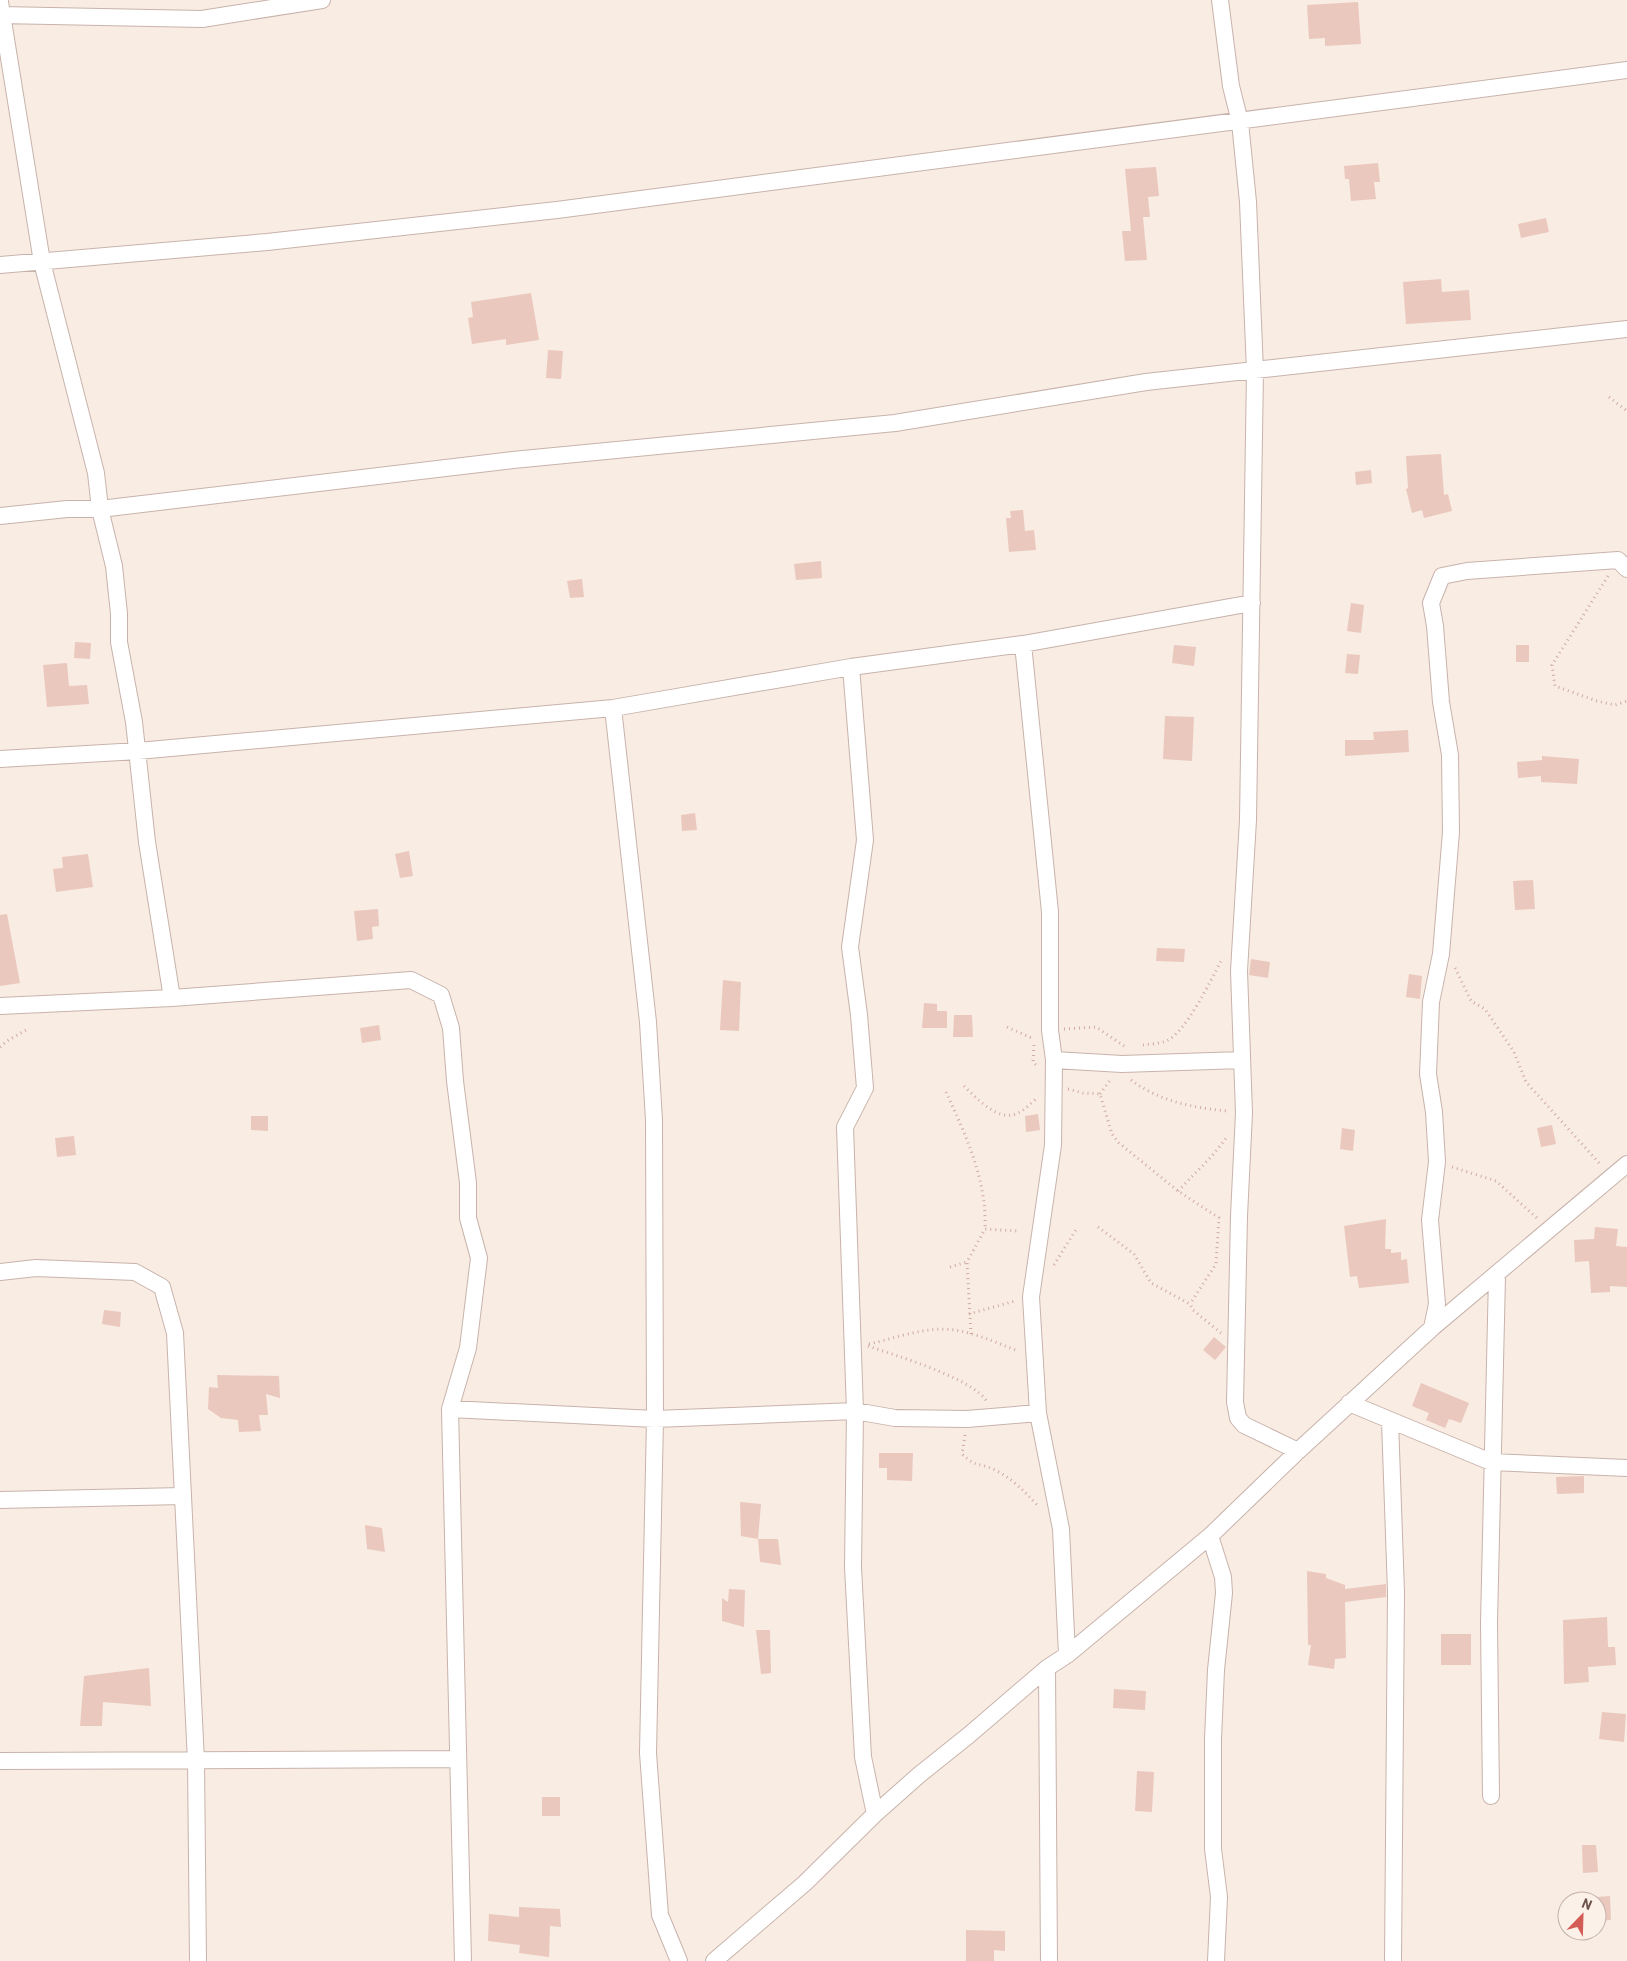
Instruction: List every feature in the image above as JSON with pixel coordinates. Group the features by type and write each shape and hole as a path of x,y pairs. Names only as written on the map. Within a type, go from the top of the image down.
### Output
{"street":[{"path":"172,998 147,842 138,752 119,642 119,614 114,566 100,509 96,474 42,262 1,10 202,19 322,0"},
{"path":"1220,0 1231,86 1240,122 1248,202 1255,371 1248,820 1239,971 1244,1113 1239,1216 1235,1402 1238,1418 1252,1430 1298,1451"},
{"path":"0,265 267,242 557,210 1627,70"},
{"path":"0,516 68,509 100,509 513,460 895,424 1146,382 1627,329"},
{"path":"1432,1328 1437,1304 1430,1220 1437,1162 1434,1112 1428,1074 1431,1002 1441,954 1451,822 1450,755 1430,603 1442,576 1467,571 1622,565"},
{"path":"0,759 138,752 613,708 851,667 1023,644 1252,603"},
{"path":"1023,644 1050,912 1050,1030 1054,1060 1053,1145 1031,1297 1038,1413 1061,1529 1067,1654"},
{"path":"851,667 865,840 850,948 859,1016 865,1088 845,1127 859,1344 855,1411 853,1567 863,1757 875,1814"},
{"path":"613,708 648,1022 654,1120 655,1419 648,1753 660,1915 678,1961"},
{"path":"0,1006 172,998 411,980 441,995 451,1028 455,1081 468,1183 468,1218 479,1258 468,1348 450,1409 463,1961"},
{"path":"1054,1060 1122,1064 1242,1060"},
{"path":"714,1961 805,1883 875,1814 1046,1668 1067,1654 1210,1536 1349,1403 1432,1328 1497,1276 1580,1202 1613,1178 1627,1164"},
{"path":"0,1272 36,1268 135,1272 162,1287 175,1333 196,1762 198,1961"},
{"path":"1491,1796 1489,1623 1491,1462 1497,1276"},
{"path":"1349,1403 1491,1462 1627,1468"},
{"path":"450,1409 655,1419 855,1411 894,1418 968,1419 1006,1414 1038,1413"},
{"path":"1390,1421 1396,1592 1393,1961"},
{"path":"0,1500 183,1496"},
{"path":"1210,1536 1223,1578 1224,1594 1217,1658 1213,1739 1213,1849 1219,1897 1216,1961"},
{"path":"1046,1668 1049,1961"},
{"path":"0,1761 196,1762 458,1759"}],"path":[{"path":"1609,397 1627,411"},
{"path":"1622,565 1552,666 1555,686 1597,701 1615,704 1627,701"},
{"path":"1441,954 1450,959 1470,1000 1485,1009 1509,1045 1526,1082 1613,1178"},
{"path":"1100,1094 1083,1094 1053,1085 1034,1062 1034,1038 1038,1030 1096,1027 1127,1048 1168,1041 1194,1012 1221,961"},
{"path":"1007,1027 1034,1038"},
{"path":"0,1048 7,1041 26,1030"},
{"path":"1100,1094 1122,1064 1127,1048"},
{"path":"1122,1064 1132,1080 1154,1095 1198,1108 1244,1113"},
{"path":"964,1086 991,1110 1011,1115 1019,1113 1053,1085"},
{"path":"946,1092 971,1147 986,1206 985,1229 967,1262 972,1334"},
{"path":"1100,1094 1112,1134 1119,1143 1178,1191 1219,1218 1216,1264 1190,1304"},
{"path":"1178,1191 1212,1156 1228,1134"},
{"path":"1437,1162 1496,1181 1550,1229"},
{"path":"1098,1227 1134,1254 1151,1283 1190,1304 1193,1310 1237,1346"},
{"path":"985,1229 1018,1231"},
{"path":"950,1267 967,1262"},
{"path":"859,1344 928,1330 953,1330 972,1334 1035,1357"},
{"path":"859,1344 955,1378 982,1394 990,1408 1006,1414"},
{"path":"968,1419 962,1454 972,1464 996,1470 1021,1488 1061,1529"}],"building":[{"path":"1358,2 1361,44 1325,46 1325,38 1309,39 1307,5"},
{"path":"1378,163 1380,182 1374,182 1376,199 1351,201 1349,179 1345,179 1344,166"},
{"path":"1156,167 1159,196 1148,197 1150,217 1143,217 1147,260 1125,261 1122,231 1131,231 1125,169"},
{"path":"1546,218 1549,232 1521,238 1518,224"},
{"path":"1441,279 1442,292 1469,290 1471,320 1406,324 1403,282"},
{"path":"531,293 539,340 506,345 506,339 472,344 468,318 473,317 471,302"},
{"path":"548,350 563,351 561,379 546,378"},
{"path":"1441,454 1444,495 1448,494 1452,511 1424,518 1422,510 1412,513 1406,489 1408,488 1406,456"},
{"path":"1371,470 1372,483 1356,485 1355,472"},
{"path":"1023,510 1025,531 1034,530 1036,550 1009,552 1006,518 1011,518 1010,511"},
{"path":"821,561 822,578 796,580 794,564"},
{"path":"582,579 584,597 570,598 567,581"},
{"path":"1351,603 1364,605 1361,633 1347,631"},
{"path":"75,642 91,643 90,659 74,658"},
{"path":"1174,645 1196,647 1194,666 1172,663"},
{"path":"1516,645 1529,645 1529,662 1516,662"},
{"path":"1347,654 1360,655 1358,674 1345,673"},
{"path":"67,663 69,686 87,685 89,704 47,707 43,665"},
{"path":"1165,716 1194,717 1192,761 1163,759"},
{"path":"1408,730 1409,752 1345,756 1345,740 1374,740 1373,732"},
{"path":"1542,756 1579,759 1577,784 1541,782 1541,776 1518,778 1517,762 1542,760"},
{"path":"695,813 697,830 682,831 681,815"},
{"path":"409,851 413,876 400,878 395,854"},
{"path":"88,854 93,887 56,892 53,869 63,868 62,857"},
{"path":"1533,880 1535,909 1515,910 1513,881"},
{"path":"378,909 379,926 372,927 373,939 357,941 354,911"},
{"path":"7,914 20,983 0,986 0,915"},
{"path":"1157,948 1185,949 1184,962 1156,961"},
{"path":"1251,959 1270,962 1268,978 1249,975"},
{"path":"1409,974 1422,976 1420,999 1406,997"},
{"path":"723,980 741,982 739,1031 720,1030"},
{"path":"924,1003 937,1004 937,1011 947,1011 947,1028 922,1028"},
{"path":"954,1015 972,1015 973,1037 953,1037"},
{"path":"379,1025 381,1040 362,1043 360,1028"},
{"path":"1038,1114 1040,1130 1026,1132 1025,1116"},
{"path":"251,1116 268,1116 268,1131 251,1130"},
{"path":"1552,1125 1556,1144 1541,1147 1537,1128"},
{"path":"1342,1128 1355,1130 1353,1151 1340,1149"},
{"path":"74,1136 76,1155 57,1157 55,1138"},
{"path":"1386,1219 1385,1249 1391,1249 1391,1253 1401,1252 1401,1260 1407,1259 1409,1283 1359,1288 1357,1276 1350,1277 1344,1226"},
{"path":"1595,1227 1618,1229 1616,1246 1627,1247 1627,1287 1610,1286 1610,1292 1591,1293 1589,1261 1575,1262 1574,1240 1594,1239"},
{"path":"104,1310 121,1312 120,1327 102,1324"},
{"path":"1214,1337 1226,1347 1215,1360 1203,1350"},
{"path":"217,1375 279,1376 280,1398 266,1394 268,1415 259,1415 261,1431 239,1432 238,1420 221,1418 208,1409 209,1387 218,1388"},
{"path":"1421,1383 1469,1403 1461,1423 1449,1419 1445,1428 1426,1420 1429,1413 1412,1406"},
{"path":"879,1453 913,1453 912,1481 887,1480 887,1468 879,1468"},
{"path":"1584,1476 1584,1493 1557,1494 1556,1477"},
{"path":"740,1502 761,1504 758,1539 741,1536"},
{"path":"365,1525 382,1528 385,1552 367,1549"},
{"path":"758,1539 778,1539 781,1565 760,1562"},
{"path":"1307,1571 1326,1574 1326,1578 1345,1585 1345,1589 1386,1584 1386,1597 1345,1602 1346,1658 1335,1659 1334,1669 1308,1665 1311,1645 1308,1645"},
{"path":"729,1589 745,1590 744,1627 722,1621 722,1598 728,1602"},
{"path":"1607,1617 1608,1647 1615,1647 1616,1665 1588,1667 1589,1682 1564,1684 1563,1620"},
{"path":"756,1630 770,1630 771,1673 761,1674"},
{"path":"1441,1634 1471,1634 1471,1665 1441,1665"},
{"path":"149,1668 151,1706 103,1702 102,1726 80,1726 84,1676"},
{"path":"1114,1689 1146,1691 1145,1710 1113,1708"},
{"path":"1602,1712 1626,1714 1624,1742 1599,1739"},
{"path":"1137,1771 1154,1772 1152,1812 1135,1811"},
{"path":"542,1797 560,1797 560,1816 542,1816"},
{"path":"1582,1845 1596,1845 1598,1872 1583,1873"},
{"path":"1607,1896 1610,1896 1611,1920 1607,1920"},
{"path":"519,1907 560,1909 561,1927 550,1926 549,1957 519,1953 520,1945 488,1941 489,1914 519,1917"},
{"path":"966,1930 1005,1931 1005,1951 994,1950 994,1961 966,1961"}]}
